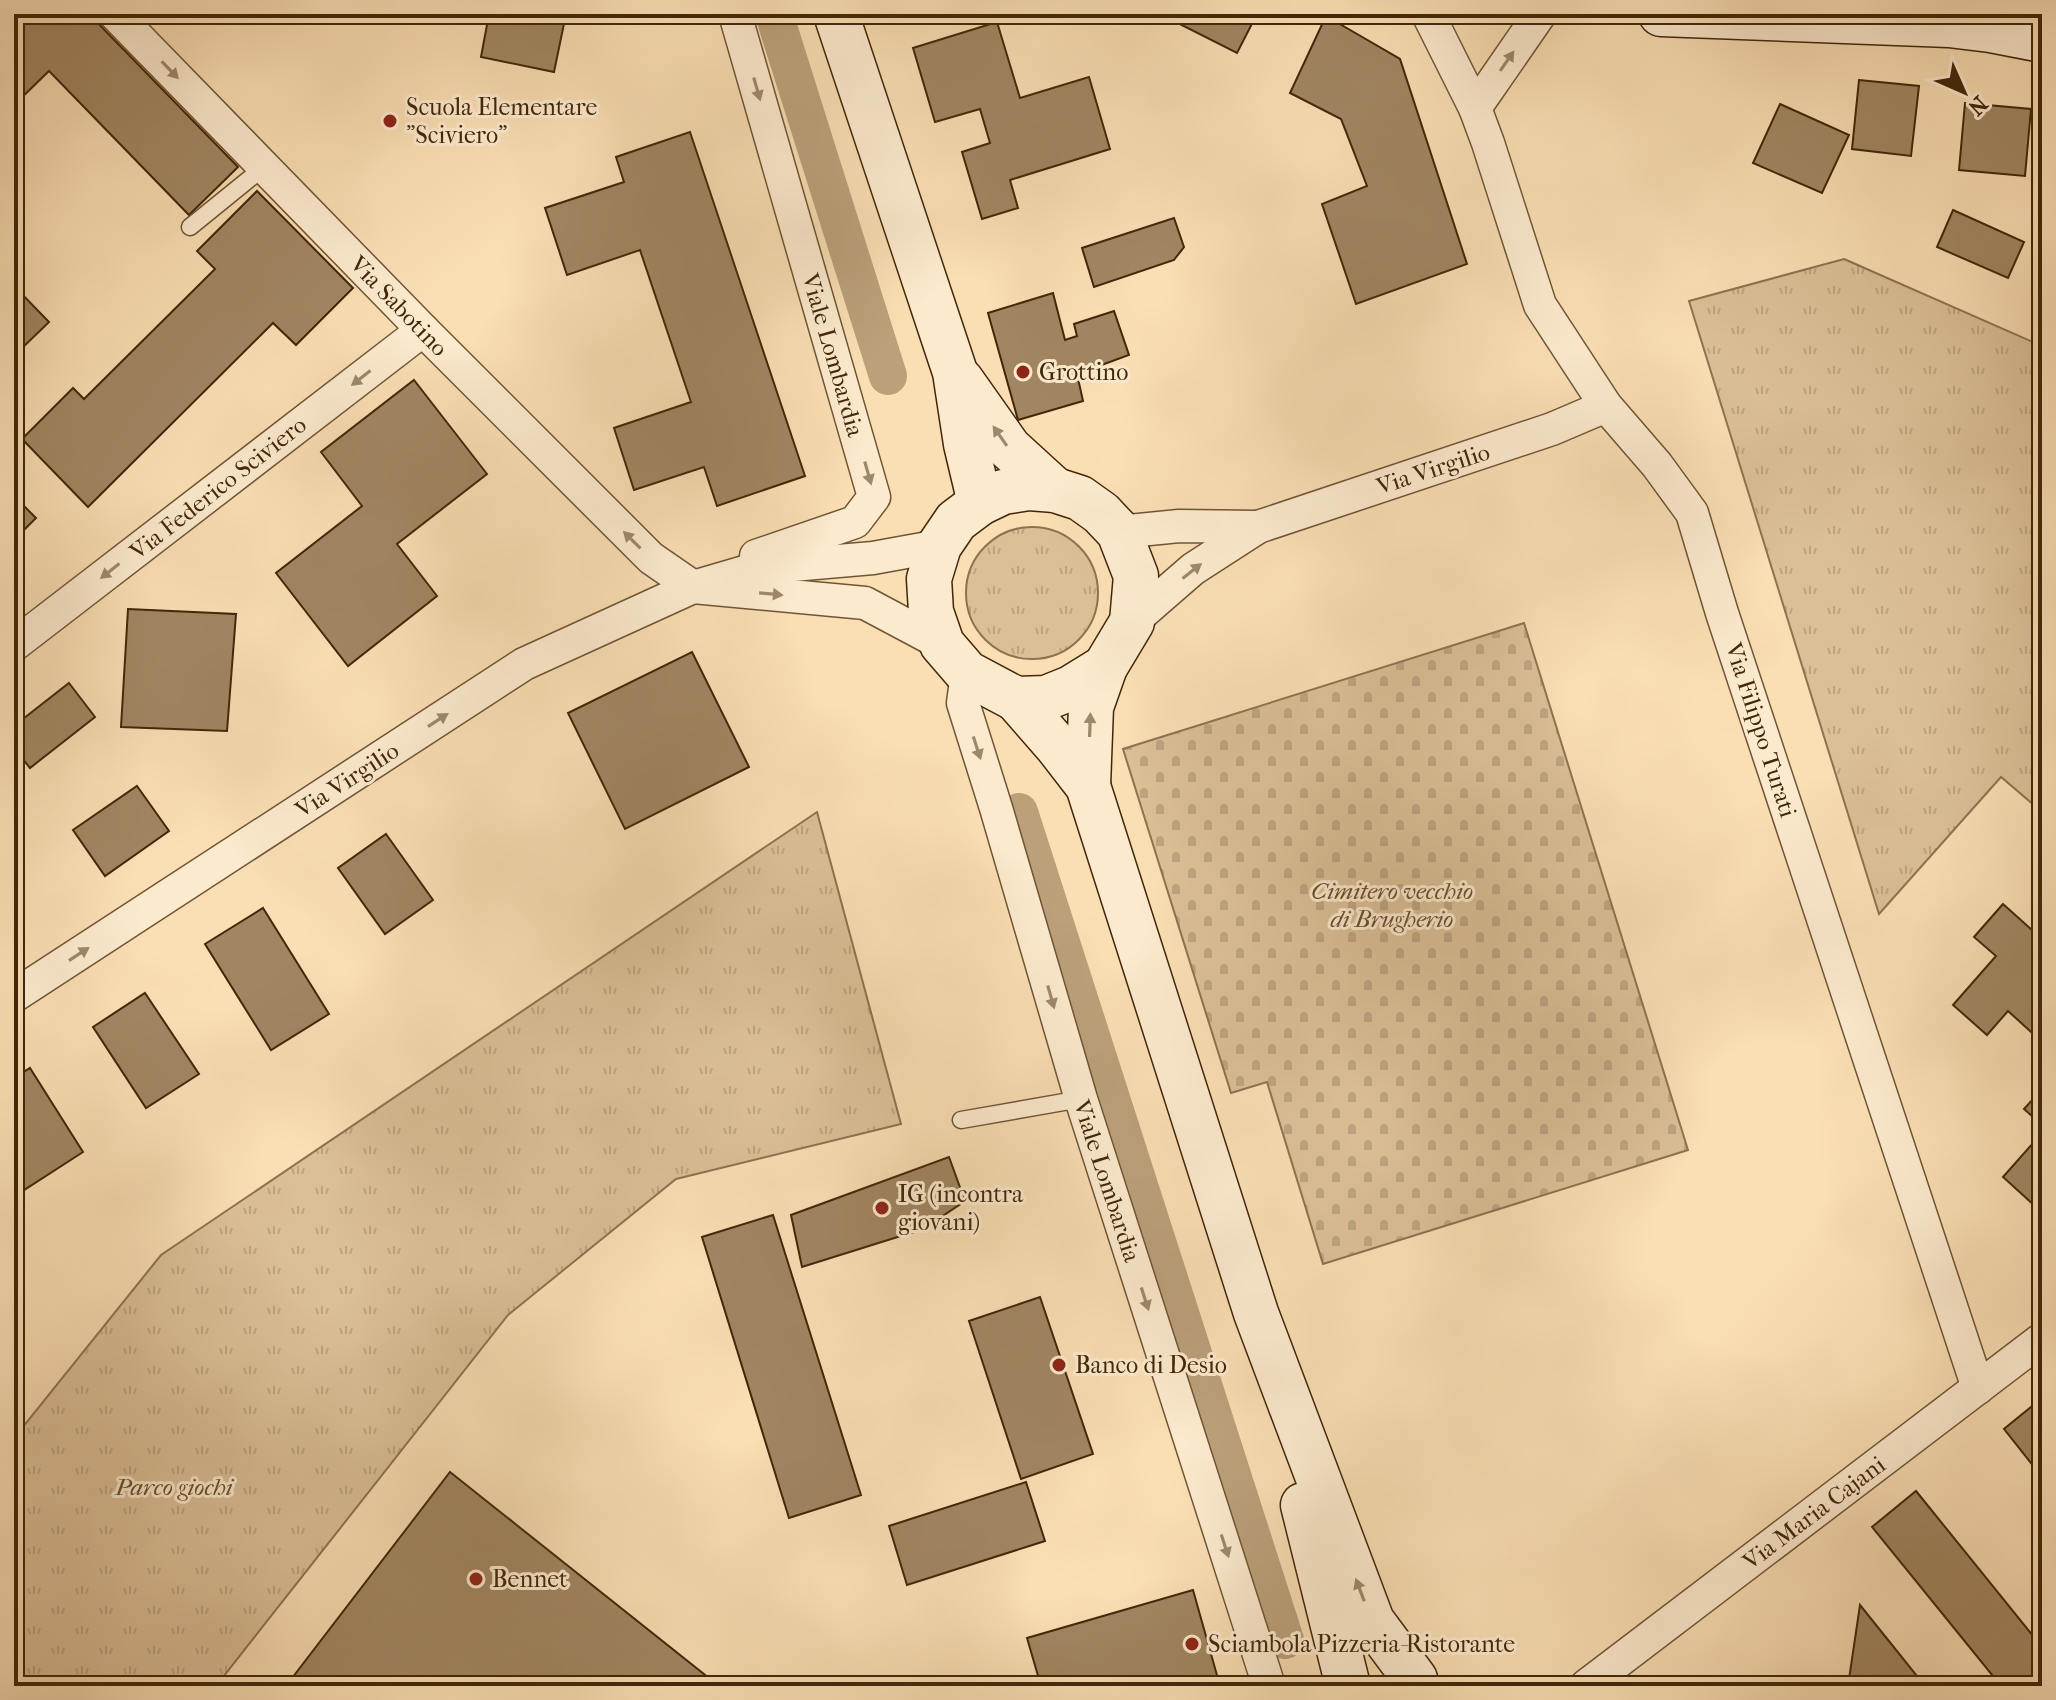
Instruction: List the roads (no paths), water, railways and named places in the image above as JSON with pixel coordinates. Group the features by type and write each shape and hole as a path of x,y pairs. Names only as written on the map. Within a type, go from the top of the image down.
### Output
{"main road":[{"path":"836,14 955,372 966,444 980,503"},
{"path":"1676,14 1949,25 2042,40"},
{"path":"955,372 1009,448 1055,490"},
{"path":"1088,786 1016,699 954,658 931,612 929,579 939,546 956,521 980,503 1003,492 1029,488 1055,490 1080,498 1101,513 1119,532 1136,576 1132,622 1105,667 1091,707 1088,786 1256,1313 1372,1621 1423,1682"},
{"path":"1016,699 1046,698 1071,688 1105,667"},
{"path":"1256,1313 1348,1686"},
{"path":"1363,1686 1381,1678 1423,1682"}],"street":[{"name":"Via Sabotino","path":"115,14 651,558 693,587"},
{"name":"Viale Lombardia","path":"693,587 734,563 855,522 874,497 735,14"},
{"name":"Via Filippo Turati","path":"1428,14 1475,108 1540,305 1606,406 1657,465 1692,513 1727,628 1978,1388"},
{"path":"1475,108 1540,14"},
{"name":"Via Federico Sciviero","path":"14,645 423,330"},
{"name":"Via Virgilio","path":"1132,622 1193,569 1258,527 1552,429 1606,406"},
{"name":"Via Virgilio","path":"1119,532 1179,526 1258,527"},
{"name":"Via Virgilio","path":"14,996 524,664 693,587 758,568 873,558 939,546"},
{"name":"Via Virgilio","path":"693,587 865,603 954,658"},
{"name":"Viale Lombardia","path":"954,658 963,703 1081,1099 1269,1686"},
{"name":"Via Maria Cajani","path":"1586,1686 2042,1339"}],"lane":[{"path":"190,227 264,167"},
{"path":"961,1120 1081,1099"}],"waterway":[{"path":"774,14 888,376"},
{"path":"1019,812 1285,1640"}],"place":[{"name":"Scuola Elementare \"Sciviero\"","path":"390,121"},
{"name":"Grottino","path":"1023,372"},
{"name":"IG (incontra giovani)","path":"882,1208"},
{"name":"Banco di Desio","path":"1059,1365"},
{"name":"Bennet","path":"476,1579"},
{"name":"Sciambola Pizzeria-Ristorante","path":"1192,1644"}],"park label":[{"name":"Cimitero vecchio di Brugherio","path":"1392,905"},
{"name":"Parco giochi","path":"174,1487"}]}
